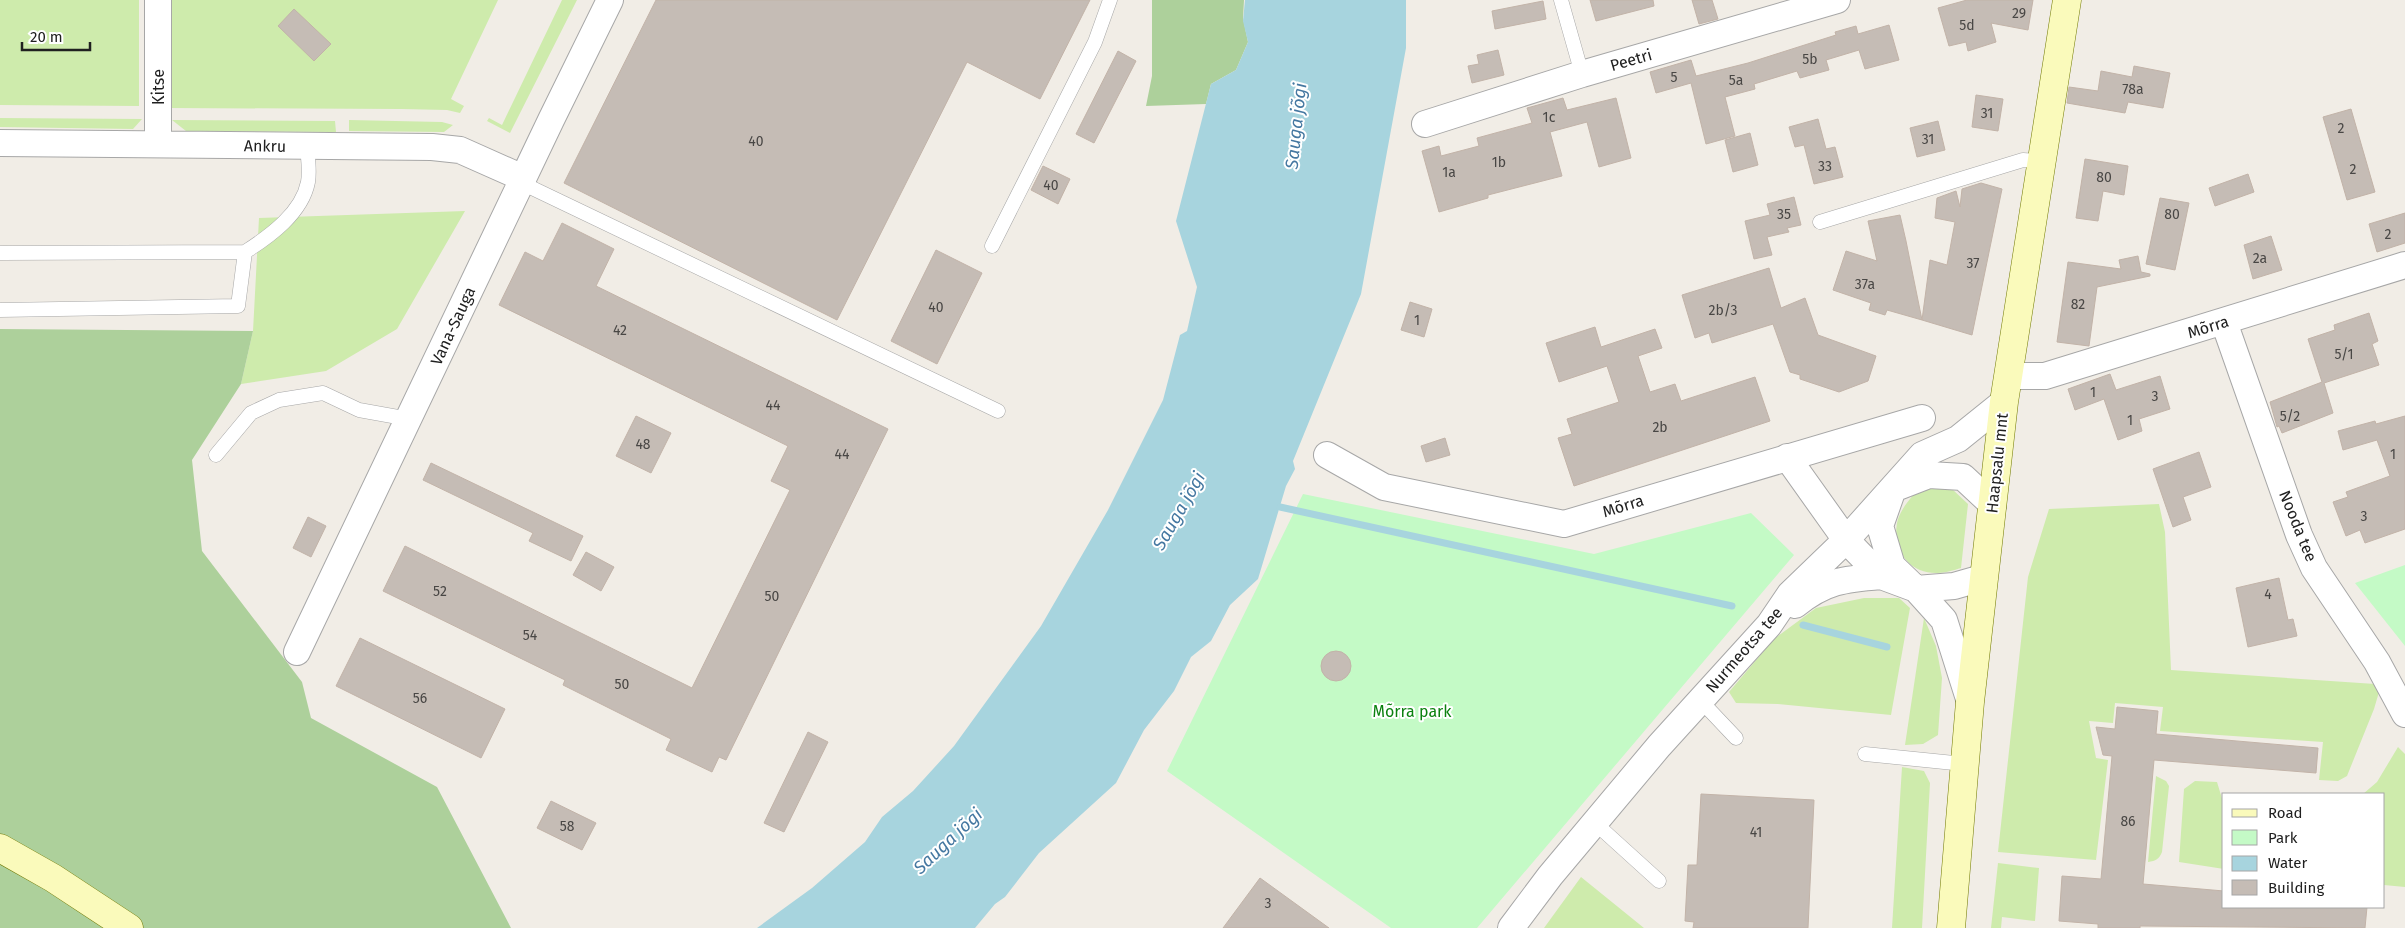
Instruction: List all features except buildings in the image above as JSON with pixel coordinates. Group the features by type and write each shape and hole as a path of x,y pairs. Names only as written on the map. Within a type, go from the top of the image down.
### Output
{"main road":[{"name":"Haapsalu mnt","path":"1951,928 1964,764 1982,578 1993,505 2006,389 2040,161 2067,0"},
{"path":"0,848 52,878 128,928"}],"street":[{"name":"Kitse","path":"158,0 158,144"},
{"name":"Vana-Sauga","path":"298,652 523,178 610,0"},
{"name":"Peetri","path":"1426,124 1582,74 1838,0"},
{"name":"Ankru","path":"0,143 432,147 460,150 523,178"},
{"name":"Mõrra","path":"2006,389 2405,265"},
{"name":"Nooda tee","path":"2224,322 2299,535 2314,568 2377,662 2405,714"},
{"name":"Nurmeotsa tee","path":"1511,928 1659,746 1769,625 1790,594 1846,540 1922,455 1958,439 2006,389"},
{"name":"Mõrra","path":"1327,455 1384,487 1564,524 1922,418"},
{"path":"1787,457 1846,540 1881,576"},
{"path":"1970,702 1944,620 1892,566 1880,526 1893,489 1928,475 1963,477 1993,505"},
{"path":"1769,625 1815,589 1848,578 1881,576 1916,589 1954,586 1982,578"}],"lane":[{"path":"992,246 1095,42 1110,0"},
{"path":"1562,0 1582,74"},
{"path":"0,253 244,252 258,244 294,213 308,182 307,147"},
{"path":"1820,222 2023,160 2040,161"},
{"path":"523,178 532,188 998,411"},
{"path":"0,310 238,306 244,252"},
{"path":"216,455 252,413 279,400 323,393 359,410 409,419"},
{"path":"1700,700 1736,738"},
{"path":"1865,754 1964,764"},
{"path":"1595,823 1658,881"}],"green space":[{"path":"0,0 139,0 139,106 0,105"},
{"path":"167,0 498,0 451,99 464,106 460,113 447,110 401,109 168,108"},
{"path":"562,0 577,0 510,133 487,121 489,118 502,125"},
{"path":"1152,0 1244,0 1243,18 1248,42 1236,70 1211,84 1206,104 1146,106 1152,76"},
{"path":"0,118 142,119 133,129 0,127"},
{"path":"172,120 335,121 336,132 186,131"},
{"path":"349,120 442,122 453,125 444,132 349,131"},
{"path":"465,211 397,329 326,371 241,384 253,331 259,218"},
{"path":"0,329 253,331 241,384 192,460 202,551 302,682 311,718 437,787 511,928 0,928"},
{"path":"1931,487 1952,489 1968,504 1961,568 1938,573 1919,570 1905,559 1897,543 1897,523 1902,511 1915,493"},
{"name":"Mõrra park","path":"1303,494 1594,554 1751,513 1794,555 1477,928 1391,928 1167,771"},
{"path":"2159,504 2165,532 2171,670 2375,684 2379,692 2374,709 2347,776 2338,781 2319,780 2323,742 2160,731 2163,707 2115,703 2113,723 2089,721 2096,758 2108,760 2096,860 1998,852 2028,577 2049,509"},
{"path":"2405,565 2405,646 2355,583"},
{"path":"1864,598 1899,598 1910,608 1891,715 1778,704 1736,703 1729,692 1774,639 1816,608"},
{"path":"1924,618 1936,646 1942,678 1938,735 1923,744 1905,745"},
{"path":"2398,747 2405,754 2405,887 2385,885 2385,793 2364,793 2377,782"},
{"path":"1902,767 1924,771 1930,783 1922,928 1892,928"},
{"path":"2156,776 2166,781 2169,786 2162,852 2157,859 2148,862"},
{"path":"2195,781 2217,782 2222,798 2222,869 2179,862 2184,789"},
{"path":"1998,863 2039,868 2035,921 2002,917 2001,928 1991,928"},
{"path":"1581,877 1644,928 1544,928"}],"water":[{"name":"Sauga jõgi","path":"1245,0 1406,0 1406,48 1361,294 1293,461 1295,469 1286,486 1258,579 1230,605 1211,641 1191,657 1174,691 1144,730 1116,783 1039,853 1005,897 995,904 975,928 757,928 812,888 865,842 882,817 913,791 954,746 1041,626 1108,510 1163,400 1180,335 1187,331 1197,287 1176,221 1211,84 1236,70 1248,42 1243,21"}],"waterway":[{"path":"1280,507 1732,606"},
{"path":"1803,625 1887,647"}]}
